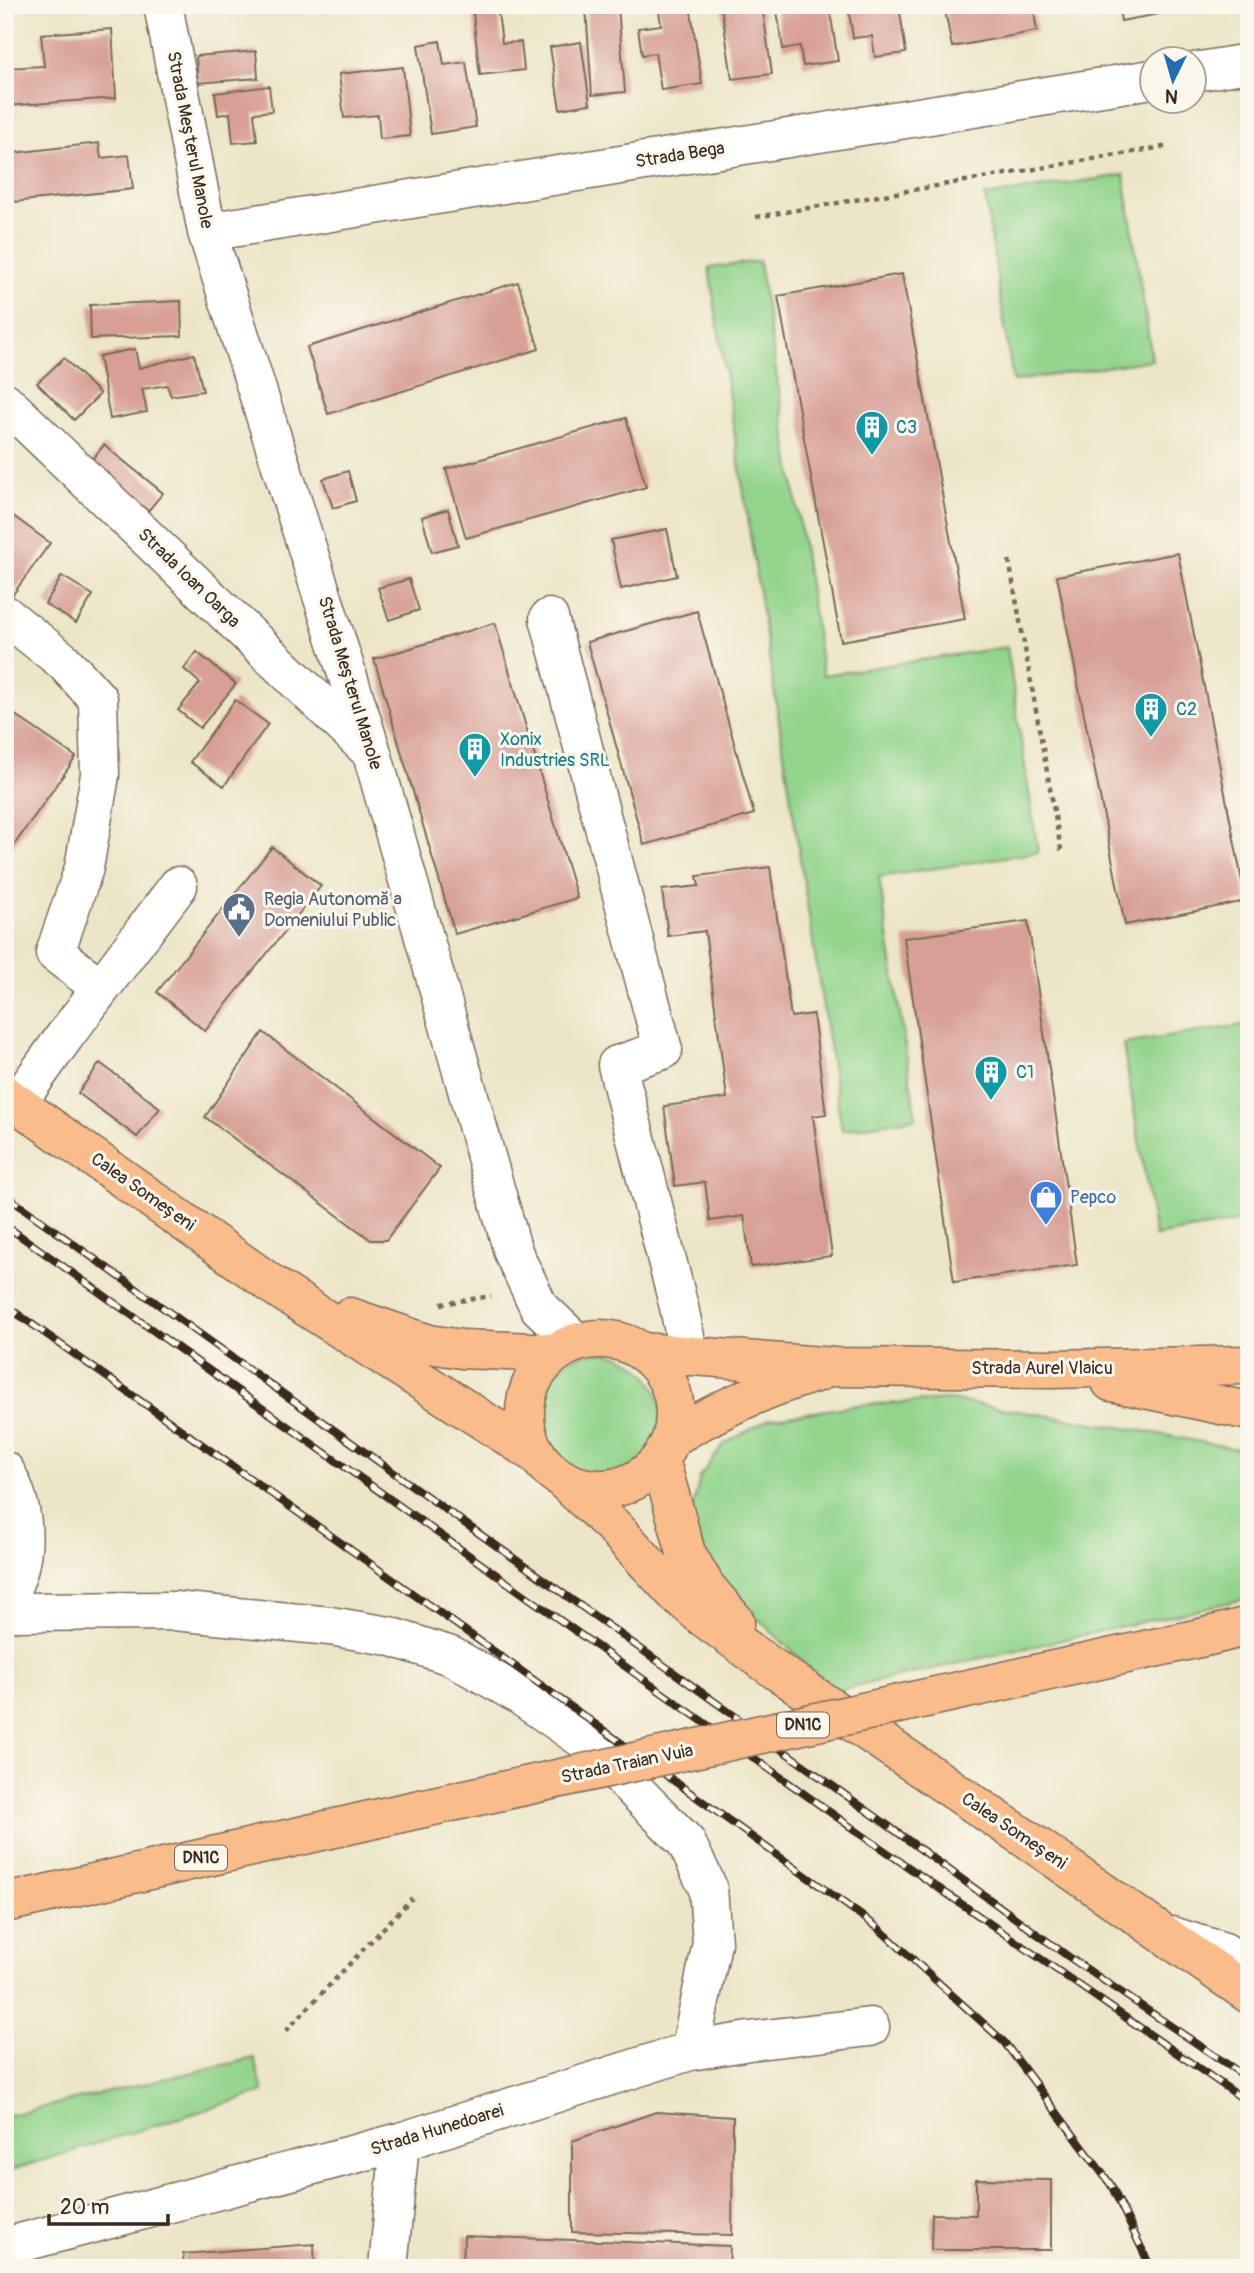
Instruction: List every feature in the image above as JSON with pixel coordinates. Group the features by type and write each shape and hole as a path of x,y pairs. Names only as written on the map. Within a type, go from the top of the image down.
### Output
{"main road":[{"name":"Calea Someșeni","path":"11,1099 280,1290 549,1467 613,1527 682,1600 777,1671 1249,1994"},
{"name":"Calea Someșeni","path":"280,1290 378,1328 429,1344 461,1349 566,1348"},
{"path":"598,1339 622,1342 642,1352 660,1368 671,1390 675,1415 666,1449 644,1475 625,1485 604,1489 582,1487 549,1467 527,1434 524,1412 529,1389 540,1369 566,1348 598,1339"},
{"name":"Strada Aurel Vlaicu","path":"642,1352 835,1367 1051,1369 1249,1365"},
{"name":"Strada Aurel Vlaicu","path":"666,1449 703,1419 753,1395 835,1367"},
{"path":"1051,1369 1249,1411"},
{"name":"Calea Someșeni","path":"666,1449 682,1541 691,1563 706,1587 777,1671"},
{"name":"Strada Traian Vuia","path":"5,1903 1249,1626"}],"street":[{"name":"Strada Meșterul Manole","path":"163,5 207,232 372,753 513,1252 539,1307 566,1348"},
{"path":"1208,70 1249,63"},
{"name":"Strada Bega","path":"207,232 1138,81"},
{"name":"Strada Ioan Oarga","path":"5,402 372,753"},
{"path":"5,615 63,661 98,699 100,775 84,869 55,953 101,988"},
{"path":"549,618 663,1050 617,1065 689,1356"},
{"path":"11,1099 101,988 178,886"},
{"path":"5,1471 22,1517 23,1553 15,1584 5,1600"},
{"path":"5,1612 174,1611 330,1626 389,1636 451,1656 518,1694 586,1741 686,1842 708,1888 712,1943 690,2052"},
{"path":"1163,1934 1224,1951 1249,1968"},
{"name":"Strada Hunedoarei","path":"5,2248 400,2142 690,2052 749,2041 870,2026"},
{"path":"388,2268 400,2142"}],"path":[{"path":"756,217 1169,146"},
{"path":"1009,560 1062,855"},
{"path":"430,1305 530,1290"},
{"path":"286,2031 412,1898"}],"green space":[{"path":"1124,175 1152,360 1013,381 985,196"},
{"path":"759,261 823,675 1007,647 1038,852 879,877 916,1118 842,1130 709,268"},
{"path":"1249,1024 1249,1220 1155,1236 1123,1044"},
{"path":"599,1353 623,1358 643,1371 656,1391 661,1415 656,1439 643,1459 623,1472 599,1477 575,1472 555,1459 542,1439 537,1415 542,1391 555,1371 575,1358"},
{"path":"949,1400 1249,1451 1249,1598 834,1691 737,1599 710,1565 690,1520 700,1477 724,1444 769,1419 858,1405"},
{"path":"254,2058 263,2092 5,2172 5,2116"}],"building":[{"path":"472,5 497,5 502,43 521,42 524,70 480,75"},
{"path":"658,5 690,5 702,84 661,90 655,53 642,55 638,28 661,25"},
{"path":"721,5 762,5 772,74 732,79"},
{"path":"776,5 829,5 838,61 803,66 800,46 783,49"},
{"path":"848,5 899,5 906,53 875,57 872,36 853,38"},
{"path":"944,5 1033,5 1037,31 952,47"},
{"path":"1118,5 1157,5 1159,14 1121,21"},
{"path":"618,6 625,92 592,95 586,9"},
{"path":"112,29 116,98 5,106 5,68 44,66 41,34"},
{"path":"440,41 444,65 466,62 476,127 431,134 418,45"},
{"path":"581,42 590,104 560,109 550,47"},
{"path":"256,51 258,78 198,83 196,56"},
{"path":"403,67 410,136 380,139 378,115 344,118 339,74"},
{"path":"269,86 272,111 254,113 257,141 233,143 230,113 218,115 215,93"},
{"path":"99,143 101,158 129,155 133,189 5,203 5,154"},
{"name":"C3","path":"902,274 965,619 841,641 778,296"},
{"path":"518,282 539,349 328,414 307,347"},
{"path":"181,301 182,336 91,339 90,305"},
{"path":"135,349 139,368 194,354 203,391 171,396 167,385 142,389 147,412 110,419 99,356"},
{"path":"64,358 100,394 74,420 37,383"},
{"path":"626,418 646,487 466,538 446,469"},
{"path":"104,445 163,493 148,511 89,463"},
{"path":"348,471 356,501 333,508 323,479"},
{"path":"448,509 458,545 432,552 422,517"},
{"path":"5,510 50,543 11,597 5,592"},
{"path":"667,529 677,576 621,589 611,540"},
{"name":"C2","path":"1178,553 1246,901 1125,925 1057,576"},
{"path":"62,576 93,595 76,623 45,604"},
{"path":"409,579 419,610 389,620 378,588"},
{"path":"697,611 754,814 644,845 587,642"},
{"name":"Xonix Industries SRL","path":"495,623 577,898 455,934 374,659"},
{"path":"197,652 236,684 200,728 178,710 200,683 184,669"},
{"path":"235,700 268,724 224,786 190,762"},
{"path":"5,708 76,757 5,858"},
{"name":"Regia Autonomă a Domeniului Public","path":"272,847 321,886 205,1031 157,992"},
{"path":"770,867 791,1017 813,1014 826,1114 813,1116 832,1256 751,1267 744,1216 710,1221 705,1182 675,1186 664,1106 727,1098 705,931 668,936 662,890 699,886 697,876"},
{"name":"C1","path":"1028,921 1077,1265 954,1282 904,938"},
{"path":"263,1032 440,1168 386,1240 371,1240 205,1117"},
{"path":"100,1063 160,1108 137,1137 78,1093"},
{"path":"656,2112 733,2117 732,2235 572,2232 572,2141"},
{"path":"976,2179 1051,2180 1051,2250 931,2250 932,2214 976,2215"},
{"path":"464,2236 730,2246 729,2268 463,2268"},
{"path":"314,2244 315,2268 184,2268 183,2254"}],"railway":[{"path":"5,1195 1069,1957 1249,2079"},
{"path":"5,1225 862,1835 1249,2103"},
{"path":"5,1305 877,1927 1004,2042 1111,2185 1151,2268"}],"place":[{"name":"C3","path":"872,457"},
{"name":"C2","path":"1151,739"},
{"name":"Xonix Industries SRL","path":"475,779"},
{"name":"Regia Autonomă a Domeniului Public","path":"239,939"},
{"name":"C1","path":"991,1102"},
{"name":"Pepco","path":"1046,1227"}]}
